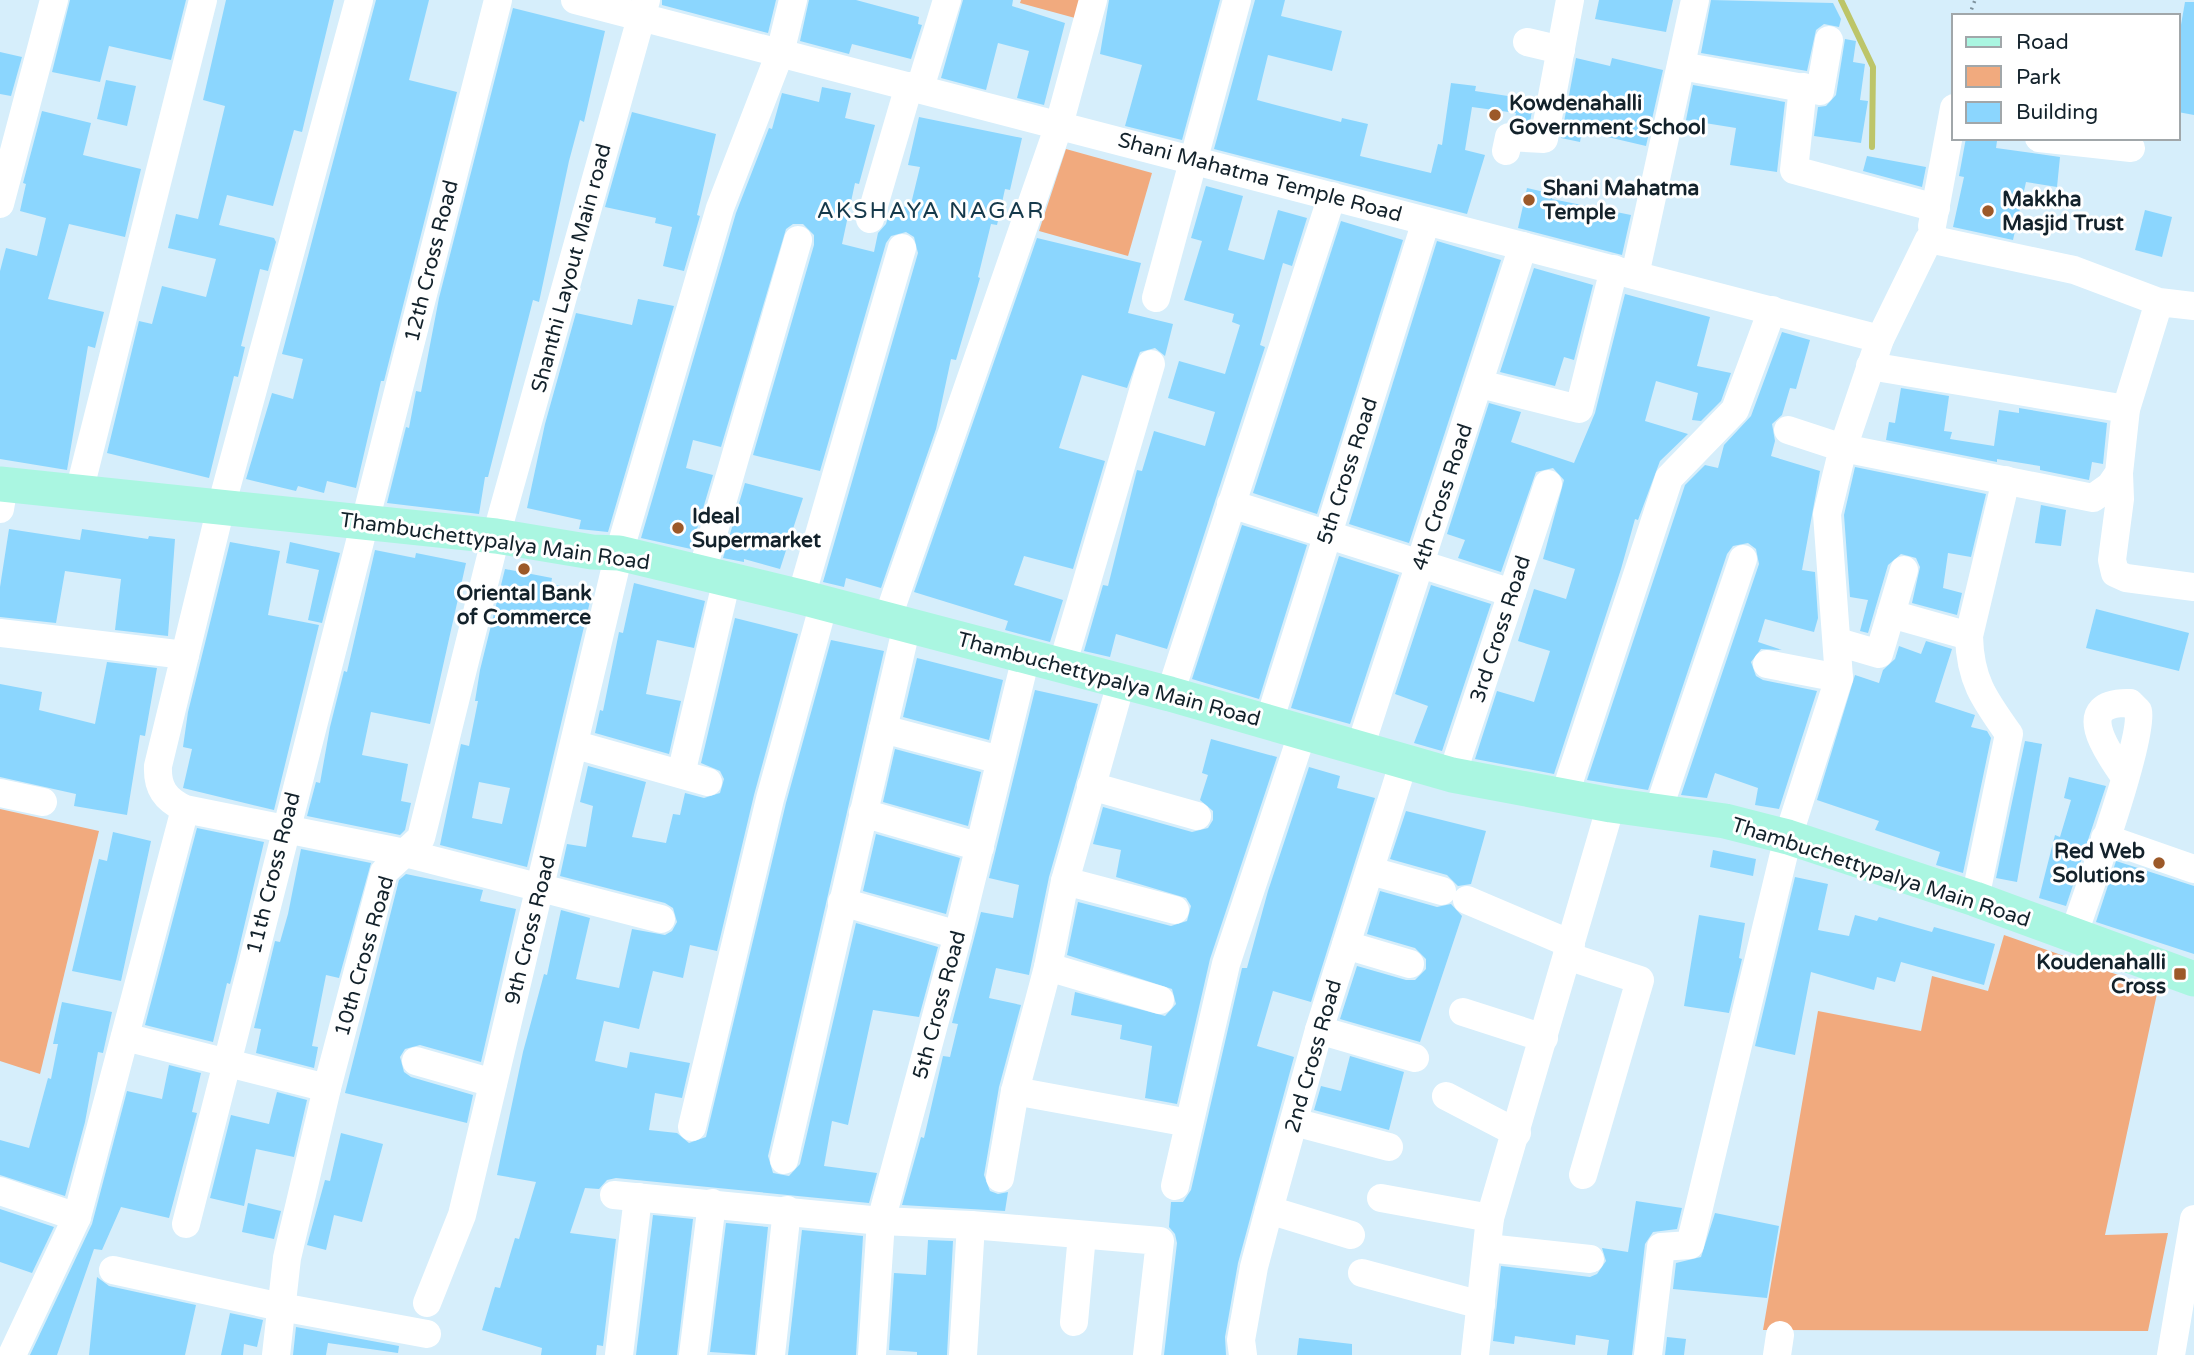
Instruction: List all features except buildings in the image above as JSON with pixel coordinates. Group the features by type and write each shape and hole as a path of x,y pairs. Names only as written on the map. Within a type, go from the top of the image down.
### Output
{"main road":[{"name":"Thambuchettypalya Main Road","path":"1,492 79,492 619,553 812,600 1170,694 1452,775 1611,805 1725,821 1788,837 1975,900 2194,979"}],"street":[{"path":"0,204 54,0"},
{"path":"79,492 203,0"},
{"path":"359,0 220,507 158,766 157,783 171,802 185,809 405,853 660,919"},
{"name":"12th Cross Road","path":"363,523 498,0"},
{"name":"Shani Mahatma Temple Road","path":"575,0 643,8 780,53 1880,339"},
{"name":"9th Cross Road","path":"427,1303 462,1215 576,746 619,553 720,208 780,53 793,0"},
{"path":"870,219 914,87 947,0"},
{"path":"784,1160 883,729 897,622 1059,125 1093,0"},
{"path":"1156,298 1237,0"},
{"path":"1506,151 1509,136 1544,139 1570,0"},
{"path":"1480,384 1579,409 1624,272 1681,66 1695,0"},
{"name":"Shanthi Layout Main road","path":"496,537 643,8"},
{"path":"1681,66 1820,90 1829,40"},
{"path":"1527,42 1561,50"},
{"path":"1803,88 1794,170 1937,208"},
{"path":"1648,1355 1661,1247 1690,1245 1788,837 1839,678 1827,514 1843,448 1880,339 1929,239 1952,127"},
{"path":"2057,140 2131,148"},
{"path":"1170,694 1332,196"},
{"name":"5th Cross Road","path":"1269,722 1426,220"},
{"path":"1929,239 2074,270 2160,302 2194,306"},
{"path":"681,774 714,575 798,240"},
{"name":"4th Cross Road","path":"1360,748 1523,246"},
{"path":"692,1127 770,799 812,600 902,248"},
{"path":"2160,302 2126,409 2119,473 2120,499 2112,560 2115,573 2126,578 2194,587"},
{"path":"1564,797 1669,478 1735,410 1772,310"},
{"path":"1062,666 1151,364"},
{"path":"1870,366 2126,409"},
{"path":"1788,430 1843,448 2093,498 2110,486 2119,473"},
{"path":"1975,900 2009,734 1979,692 1970,662 1969,636 2007,480"},
{"name":"3rd Cross Road","path":"1452,775 1548,484"},
{"path":"1231,504 1511,593"},
{"name":"11th Cross Road","path":"186,1224 363,523"},
{"name":"10th Cross Road","path":"276,1355 287,1258 327,1088 384,872 421,838 496,537"},
{"path":"1658,811 1743,559"},
{"path":"1838,642 1879,654 1905,570"},
{"path":"1891,614 1969,636"},
{"path":"0,634 185,655"},
{"name":"5th Cross Road","path":"872,1355 881,1221 958,935 1026,657"},
{"path":"1768,664 1839,678"},
{"path":"1000,1178 1015,1091 1048,967 1065,881 1121,683"},
{"path":"883,729 1000,760"},
{"path":"1175,1186 1226,964 1303,731"},
{"path":"576,746 708,782"},
{"name":"2nd Cross Road","path":"1242,1355 1241,1340 1254,1267 1269,1210 1319,1030 1404,761"},
{"path":"2073,936 2125,777"},
{"path":"1091,786 1197,816"},
{"path":"0,793 43,802"},
{"path":"1475,1355 1490,1218 1611,805"},
{"path":"12,1355 77,1217 185,809"},
{"path":"863,813 980,847"},
{"path":"2105,838 2194,869"},
{"path":"1371,871 1454,895 1569,950 1640,980 1583,1175"},
{"path":"1065,881 1175,910"},
{"path":"842,902 958,935"},
{"path":"1346,945 1410,964"},
{"path":"1048,967 1160,1000"},
{"path":"1464,1012 1544,1038"},
{"path":"1319,1030 1415,1058"},
{"path":"125,1037 327,1088"},
{"path":"416,1061 493,1083"},
{"path":"1015,1091 1189,1124"},
{"path":"1446,1096 1517,1133"},
{"path":"1294,1122 1389,1147"},
{"path":"0,1191 77,1217"},
{"path":"619,1355 626,1196 881,1221 971,1225 1160,1241 1147,1355"},
{"path":"1381,1198 1490,1218"},
{"path":"693,1355 712,1203"},
{"path":"771,1355 787,1210"},
{"path":"1269,1210 1350,1235"},
{"path":"2171,1355 2194,1219"},
{"path":"963,1355 971,1225"},
{"path":"1074,1322 1082,1235"},
{"path":"1487,1248 1590,1259"},
{"path":"113,1270 281,1307 428,1334"},
{"path":"1362,1273 1481,1305"}],"green space":[{"path":"1021,0 1080,0 1075,18 1020,3"},
{"path":"1066,149 1152,173 1128,256 1039,231"},
{"path":"0,809 99,831 40,1074 0,1061"},
{"path":"2004,935 2158,989 2105,1235 2168,1233 2148,1331 1763,1330 1818,1011 1921,1031 1932,976 1988,991"}],"waterway":[{"path":"1841,0 1873,67 1872,147"}],"place":[{"name":"Kowdenahalli Government School","path":"1495,115"},
{"name":"Shani Mahatma Temple","path":"1529,200"},
{"name":"Makkha Masjid Trust","path":"1988,211"},
{"name":"Ideal Supermarket","path":"678,528"},
{"name":"Oriental Bank of Commerce","path":"524,569"},
{"name":"Red Web Solutions","path":"2159,863"},
{"name":"Koudenahalli Cross","path":"2180,974"}],"district":[{"name":"AKSHAYA NAGAR","path":"931,210"}]}
